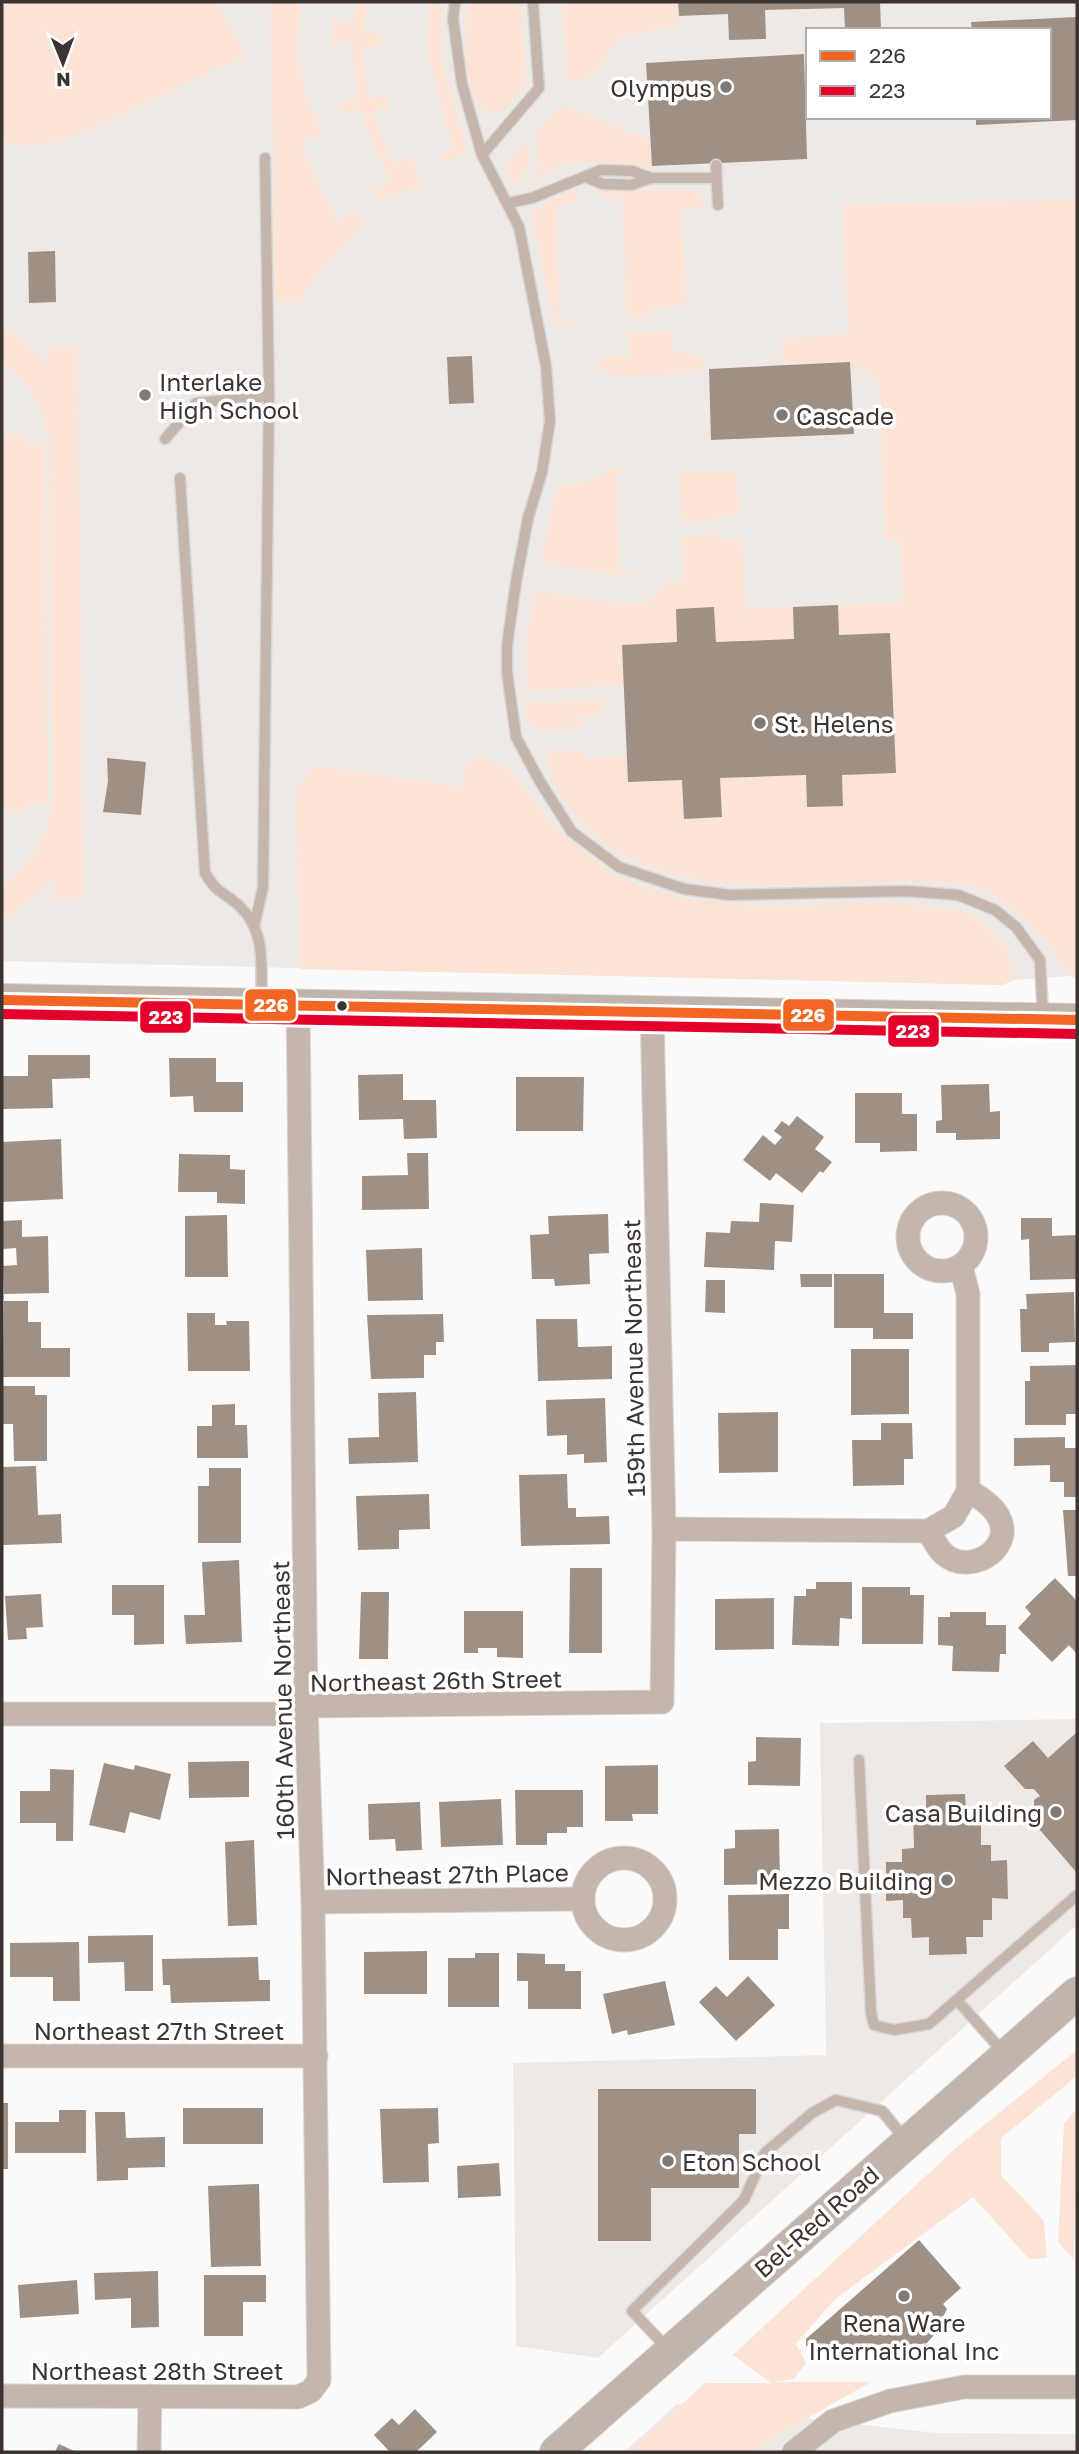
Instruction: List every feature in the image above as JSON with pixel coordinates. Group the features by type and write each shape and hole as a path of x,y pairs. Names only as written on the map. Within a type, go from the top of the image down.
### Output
{"main road":[{"path":"2,1000 1077,1020"},
{"name":"Bel-Red Road","path":"556,2452 1077,1993"}],"street":[{"name":"160th Avenue Northeast","path":"298,1005 306,1706 313,1902 320,2380 311,2391"},
{"name":"159th Avenue Northeast","path":"652,1013 664,1529 662,1702"},
{"path":"664,1529 928,1531 954,1516 968,1491 968,1294 961,1266"},
{"path":"928,1531 943,1553 952,1559 972,1562 990,1554 1000,1538 1001,1520 988,1501 968,1491"},
{"name":"Northeast 26th Street","path":"2,1714 280,1714 306,1706 662,1702"},
{"name":"Northeast 27th Place","path":"313,1902 582,1899"},
{"name":"Northeast 27th Street","path":"2,2056 316,2056"},
{"path":"794,2452 833,2421 890,2401 964,2387 1077,2387"},
{"name":"Northeast 28th Street","path":"2,2396 298,2397 311,2391"},
{"path":"149,2452 150,2396"}],"lane":[{"path":"455,2 453,19 456,53 482,155 519,227 546,366 550,421 542,472 528,518 516,582 506,672 516,737 539,780 572,832 609,860 619,867 684,889 730,895 919,892 958,895 995,910 1016,927 1040,960 1043,1020"},
{"path":"482,155 539,88 533,2"},
{"path":"261,1004 261,953 255,923 263,887 269,396 265,158"},
{"path":"716,165 718,205"},
{"path":"509,203 588,177 603,184 631,185 651,178 716,178"},
{"path":"165,439 196,402 269,396"},
{"path":"180,478 205,873 216,891 235,902 255,923"},
{"path":"859,1760 871,2013 874,2025 894,2030 929,2024 1077,1895"},
{"path":"957,2000 1006,2055"},
{"path":"669,2350 632,2311 744,2200 765,2153 812,2113 836,2100 882,2111 907,2141"}],"shaded area":[{"path":"2,2 1077,2 1077,979 1071,976 1013,980 1003,985 2,961"},
{"path":"2,2 218,2 245,56 64,141 26,145 2,142"},
{"path":"271,2 301,2 297,54 307,97 322,134 301,144 336,221 356,212 363,225 319,272 299,302 275,302"},
{"path":"356,2 368,2 363,31 383,34 382,45 362,47 369,99 388,96 390,105 372,113 393,164 411,157 421,185 381,200 374,189 390,182 359,109 344,115 340,102 357,100 351,41 331,43 334,21 353,23"},
{"path":"430,2 441,2 441,58 466,146 464,154 446,162 439,155 454,148 427,54"},
{"path":"470,2 521,2 526,80 512,102 491,115 481,106 474,94 466,63 465,29"},
{"path":"562,2 678,2 679,26 623,35 603,64 583,81 567,79"},
{"path":"561,104 651,141 651,168 581,162 561,165 524,186 538,172 536,133"},
{"path":"527,140 530,162 517,183 511,182 504,166"},
{"path":"572,190 577,194 575,203 556,206 559,321 579,321 579,324 555,325 531,214 554,198"},
{"path":"693,191 703,198 708,206 681,208 687,304 649,310 649,316 627,318 623,198 602,197 600,192"},
{"path":"1077,200 1077,978 1029,923 982,889 958,883 932,881 804,885 722,882 682,876 644,864 610,846 581,820 562,796 551,772 547,751 584,752 585,758 627,756 628,782 682,780 684,819 721,817 720,778 806,775 807,807 843,806 838,605 903,602 900,541 885,541 880,381 850,362 783,364 783,339 849,334 842,205"},
{"path":"2,328 22,340 48,365 49,346 78,346 83,898 54,899 53,879 26,904 2,919 2,885 14,877 39,845 48,820 53,793 49,434 32,394 19,377 2,362"},
{"path":"673,331 671,343 676,352 702,356 704,362 700,369 676,374 610,376 610,371 600,371 599,357 630,355 628,333"},
{"path":"2,434 26,434 26,442 45,442 48,803 29,804 28,811 2,811"},
{"path":"611,469 625,469 625,473 616,475 620,572 632,573 632,577 550,565 542,556 556,491 563,484 579,485"},
{"path":"735,472 741,515 715,517 715,521 682,523 680,473"},
{"path":"717,535 717,539 742,539 745,609 793,607 794,639 716,642 714,608 676,609 677,642 622,645 624,685 526,690 526,634 537,591 624,604 650,602 665,583 683,583 682,537"},
{"path":"602,700 602,716 573,717 571,722 583,721 583,728 535,729 524,713 527,703"},
{"path":"482,756 507,768 557,830 606,870 640,887 680,898 763,907 897,903 964,912 985,925 1008,950 1013,980 1003,985 300,969 296,789 315,766 462,787 467,763"},
{"path":"1077,1719 1077,1925 598,2358 516,2346 513,2063 826,2055 820,1723"},
{"path":"1077,2050 1077,2076 1001,2138 1001,2175 1044,2221 1047,2258 1029,2259 973,2197 834,2300 796,2344 806,2363 794,2379 773,2382 871,2382 765,2442 754,2452 629,2452 705,2383 771,2383 733,2355 957,2147"},
{"path":"1077,2108 1074,2260 1058,2242 1064,2124"},
{"path":"677,2404 936,2433 1077,2434 1077,2452 624,2452"}],"building":[{"path":"678,2 880,2 881,28 845,28 844,8 765,10 766,39 729,40 728,14 679,16"},
{"path":"1077,17 1077,120 976,125 976,119 1051,119 1051,28 972,28 971,22"},
{"name":"Olympus","path":"804,54 807,159 652,166 646,63"},
{"path":"55,251 56,302 29,303 28,252"},
{"path":"472,356 474,403 449,404 447,357"},
{"name":"Cascade","path":"850,362 854,434 711,440 709,369"},
{"name":"St. Helens","path":"838,605 839,635 890,633 896,773 842,775 843,806 807,807 806,775 720,778 722,817 684,819 682,780 628,782 622,645 677,642 676,609 714,607 716,642 794,639 793,607"},
{"path":"107,758 146,762 141,815 103,812 108,781"},
{"path":"28,1055 90,1055 90,1078 52,1079 53,1108 2,1109 2,1076 28,1076"},
{"path":"169,1058 216,1058 216,1082 243,1082 243,1112 194,1112 193,1096 170,1097"},
{"path":"403,1074 403,1100 436,1100 437,1138 404,1139 403,1119 359,1120 358,1075"},
{"path":"516,1077 584,1077 583,1131 516,1131"},
{"path":"989,1084 990,1112 1000,1111 1000,1139 956,1140 956,1133 936,1133 936,1121 942,1120 941,1085"},
{"path":"855,1093 902,1093 902,1114 917,1114 917,1151 880,1152 880,1143 855,1143"},
{"path":"797,1116 824,1137 815,1149 832,1162 823,1173 820,1171 802,1193 776,1173 770,1181 743,1160 763,1135 775,1145 782,1137 774,1131 782,1121 789,1126"},
{"path":"61,1139 63,1199 2,1202 2,1142"},
{"path":"407,1153 428,1153 429,1209 362,1210 362,1176 408,1175"},
{"path":"179,1154 230,1155 230,1169 245,1170 245,1204 217,1203 217,1192 178,1192"},
{"path":"760,1203 794,1205 792,1242 775,1241 774,1270 704,1267 706,1232 730,1233 731,1221 759,1222"},
{"path":"608,1214 609,1253 589,1254 590,1284 555,1286 554,1279 532,1279 530,1235 549,1234 548,1216"},
{"path":"227,1215 228,1277 185,1277 185,1216"},
{"path":"1021,1218 1052,1218 1052,1236 1077,1235 1077,1279 1030,1280 1029,1239 1021,1240"},
{"path":"22,1220 22,1237 48,1236 49,1293 4,1294 3,1266 17,1265 16,1248 2,1249 2,1221"},
{"path":"422,1248 423,1300 368,1301 366,1250"},
{"path":"800,1274 832,1274 832,1287 801,1287"},
{"path":"834,1274 884,1274 884,1313 913,1313 913,1339 873,1339 873,1328 834,1328"},
{"path":"706,1280 725,1280 725,1313 705,1312"},
{"path":"1074,1292 1075,1342 1049,1343 1049,1352 1021,1352 1020,1309 1027,1309 1026,1294"},
{"path":"4,1301 28,1301 28,1322 41,1322 41,1348 70,1348 70,1377 3,1377"},
{"path":"187,1313 215,1313 215,1325 227,1325 226,1321 249,1321 250,1371 188,1371"},
{"path":"443,1314 444,1342 436,1342 436,1355 424,1355 424,1378 371,1379 367,1315"},
{"path":"536,1319 577,1319 578,1347 612,1346 612,1379 538,1381"},
{"path":"851,1349 909,1349 909,1414 851,1415"},
{"path":"1077,1365 1077,1414 1066,1414 1066,1425 1025,1425 1025,1381 1030,1381 1030,1366"},
{"path":"2,1386 35,1386 35,1395 47,1395 47,1461 14,1461 13,1424 2,1424"},
{"path":"416,1392 418,1462 349,1464 348,1438 379,1437 378,1393"},
{"path":"605,1398 607,1462 584,1463 584,1454 567,1455 567,1435 547,1436 546,1400"},
{"path":"235,1404 235,1425 247,1425 248,1458 197,1458 197,1426 212,1426 212,1405"},
{"path":"778,1412 778,1472 719,1473 718,1413"},
{"path":"881,1423 912,1423 913,1459 904,1459 904,1485 853,1486 852,1440 881,1440"},
{"path":"1065,1437 1065,1448 1077,1448 1077,1497 1064,1497 1064,1482 1050,1482 1050,1465 1014,1466 1014,1438"},
{"path":"36,1466 38,1515 61,1514 62,1543 2,1545 2,1467"},
{"path":"209,1468 241,1468 241,1543 198,1543 198,1486 209,1486"},
{"path":"567,1474 568,1508 576,1508 576,1517 609,1516 610,1544 521,1546 519,1475"},
{"path":"429,1494 430,1529 399,1530 399,1549 358,1550 356,1496"},
{"path":"1063,1510 1077,1510 1077,1576 1068,1576"},
{"path":"239,1560 242,1642 186,1644 184,1615 205,1615 202,1562"},
{"path":"570,1568 602,1568 602,1653 569,1653"},
{"path":"1055,1578 1077,1601 1077,1654 1069,1645 1052,1662 1018,1628 1031,1614 1025,1607"},
{"path":"816,1582 852,1582 852,1619 840,1618 839,1646 792,1645 794,1596 806,1596 806,1589 816,1589"},
{"path":"112,1585 164,1585 164,1644 134,1645 134,1615 112,1615"},
{"path":"862,1587 910,1587 910,1595 924,1595 923,1644 862,1644"},
{"path":"361,1592 389,1592 388,1659 359,1659"},
{"path":"41,1594 43,1627 26,1628 27,1639 8,1640 5,1596"},
{"path":"774,1598 774,1649 715,1650 715,1599"},
{"path":"464,1611 523,1611 523,1658 497,1657 497,1648 478,1648 478,1653 464,1653"},
{"path":"950,1612 986,1612 986,1625 1006,1625 1006,1654 1000,1654 999,1672 952,1671 953,1646 938,1645 938,1617 950,1617"},
{"name":"Casa Building","path":"1077,1732 1077,1873 1034,1823 1034,1800 1040,1796 1034,1789 1025,1789 1004,1766 1033,1741 1048,1758"},
{"path":"756,1737 801,1738 800,1786 748,1785 748,1762 756,1761"},
{"path":"249,1761 249,1797 189,1798 188,1762"},
{"path":"104,1763 134,1770 135,1765 171,1774 160,1820 130,1812 125,1833 89,1825"},
{"path":"658,1765 658,1814 632,1814 633,1821 605,1821 605,1766"},
{"path":"50,1769 74,1770 73,1841 56,1841 56,1823 20,1823 20,1791 50,1791"},
{"path":"515,1790 583,1790 583,1827 567,1827 567,1833 547,1833 547,1845 516,1845"},
{"name":"Mezzo Building","path":"965,1794 966,1810 981,1810 981,1845 991,1845 991,1861 1007,1860 1008,1899 992,1898 992,1920 983,1920 983,1937 966,1937 967,1954 929,1955 929,1937 912,1938 911,1918 903,1918 903,1900 886,1901 886,1862 902,1862 902,1849 914,1848 913,1812 926,1812 926,1795"},
{"path":"501,1799 503,1845 441,1847 439,1802"},
{"path":"420,1802 422,1850 396,1851 395,1839 369,1840 368,1804"},
{"path":"779,1829 780,1884 724,1885 724,1849 735,1848 735,1830"},
{"path":"254,1840 257,1925 228,1926 225,1842"},
{"path":"789,1894 789,1929 778,1929 778,1960 729,1960 728,1895"},
{"path":"153,1935 153,1991 125,1991 124,1962 88,1963 88,1936"},
{"path":"79,1942 80,2001 53,2001 53,1977 10,1977 10,1943"},
{"path":"427,1951 427,1994 364,1994 364,1952"},
{"path":"475,1953 499,1953 499,2007 448,2007 448,1958 475,1958"},
{"path":"517,1953 545,1954 545,1964 565,1964 565,1971 581,1971 581,2009 528,2009 528,1981 517,1981"},
{"path":"258,1957 259,1980 270,1980 270,2001 171,2003 170,1985 163,1985 162,1959"},
{"path":"748,1976 775,2005 736,2041 699,2002 716,1986 727,1997"},
{"path":"665,1981 675,2025 628,2035 627,2030 612,2034 603,1994"},
{"name":"Eton School","path":"598,2089 756,2089 756,2134 739,2134 739,2188 651,2188 651,2241 598,2241"},
{"path":"2,2103 8,2103 8,2169 2,2169"},
{"path":"183,2108 263,2108 263,2144 183,2144"},
{"path":"438,2108 439,2143 428,2144 429,2182 383,2183 380,2109"},
{"path":"59,2110 86,2110 86,2153 15,2153 15,2122 59,2122"},
{"path":"95,2112 125,2112 126,2138 165,2137 165,2167 128,2168 128,2180 97,2181"},
{"path":"499,2163 501,2196 458,2198 457,2166"},
{"path":"259,2184 261,2266 211,2267 208,2186"},
{"name":"Rena Ware International Inc","path":"919,2240 961,2288 943,2304 947,2309 935,2334 926,2344 806,2346 806,2339"},
{"path":"158,2271 159,2327 131,2328 131,2298 95,2300 94,2273"},
{"path":"204,2275 266,2275 266,2302 243,2302 243,2336 204,2336"},
{"path":"77,2280 79,2314 20,2318 18,2285"},
{"path":"415,2409 437,2432 416,2452 390,2452 374,2435 392,2418 399,2425"},
{"path":"59,2444 76,2452 55,2452"}],"transit line":[{"name":"226","path":"2,1000 1077,1020"},
{"name":"223","path":"2,1014 1077,1034"}],"place":[{"name":"Olympus","path":"726,87"},
{"name":"Interlake High School","path":"145,395"},
{"name":"Cascade","path":"782,415"},
{"name":"St. Helens","path":"760,723"},
{"name":"Casa Building","path":"1056,1812"},
{"name":"Mezzo Building","path":"947,1880"},
{"name":"Eton School","path":"668,2161"},
{"name":"Rena Ware International Inc","path":"904,2296"}]}
